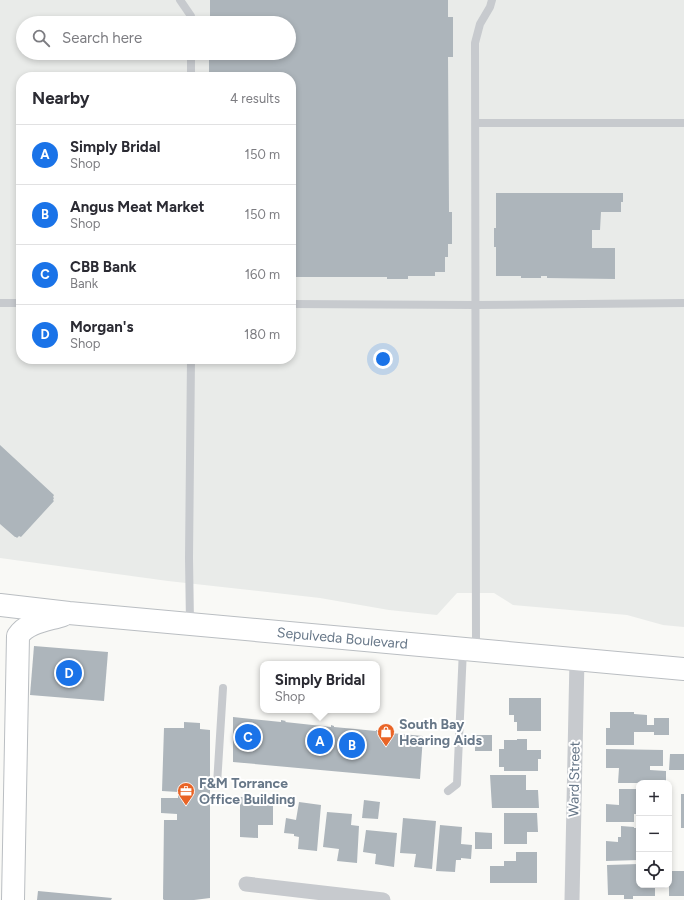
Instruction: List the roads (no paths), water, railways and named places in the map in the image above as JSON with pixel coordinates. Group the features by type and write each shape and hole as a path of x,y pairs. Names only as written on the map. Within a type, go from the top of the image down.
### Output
{"main road":[{"name":"Sepulveda Boulevard","path":"0,605 69,613 684,669"},
{"path":"13,900 18,636 22,630 30,625 69,613"}],"street":[{"name":"Ward Street","path":"572,900 577,659"},
{"path":"246,884 383,900"}],"lane":[{"path":"180,0 191,16"},
{"path":"448,791 456,784 470,649 476,305 475,43 480,24 490,7 492,0"},
{"path":"191,60 191,72"},
{"path":"476,123 684,123"},
{"path":"0,303 16,304"},
{"path":"296,304 476,305 684,303"},
{"path":"190,624 191,364"},
{"path":"217,784 223,688"}],"place":[{"name":"Morgan's","path":"69,673"},
{"name":"CBB Bank","path":"248,737"},
{"name":"Simply Bridal","path":"320,741"},
{"name":"Angus Meat Market","path":"352,745"},
{"name":"South Bay Hearing Aids","path":"386,747"},
{"name":"F&M Torrance Office Building","path":"186,806"}]}
